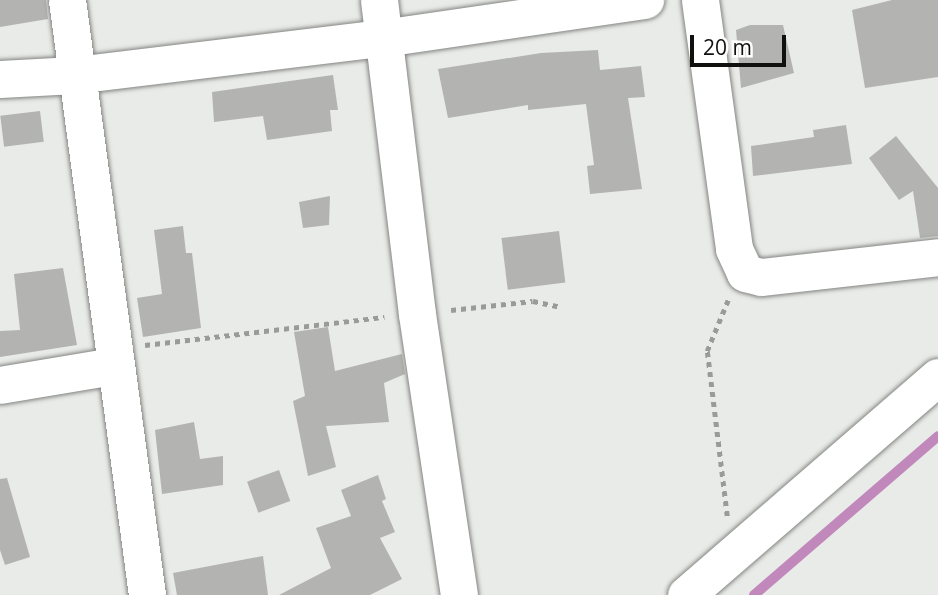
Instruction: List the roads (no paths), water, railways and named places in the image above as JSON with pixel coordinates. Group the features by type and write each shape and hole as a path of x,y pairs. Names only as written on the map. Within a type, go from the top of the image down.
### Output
{"street":[{"path":"67,0 147,595"},
{"path":"379,0 417,314 459,595"},
{"path":"0,79 75,75 383,37 645,0"},
{"path":"700,0 734,249 745,273 761,277 938,257"},
{"path":"0,384 113,357"},
{"path":"686,595 938,377"}],"waterway":[{"path":"754,595 938,436"}]}
